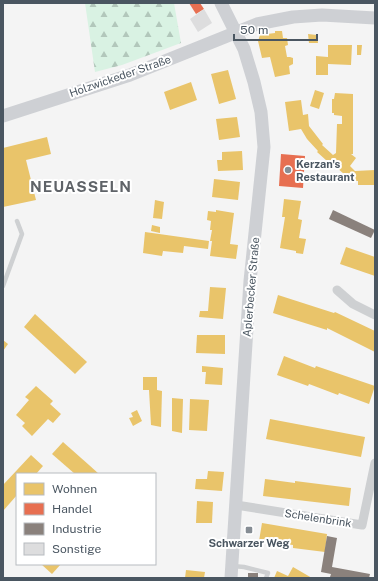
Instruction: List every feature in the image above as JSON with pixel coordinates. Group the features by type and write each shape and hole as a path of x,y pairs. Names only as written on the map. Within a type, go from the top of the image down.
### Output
{"main road":[{"name":"Aplerbecker Straße","path":"222,3 246,55 254,82 261,112 264,147 250,281 232,572"},
{"name":"Holzwickeder Straße","path":"3,116 130,75 257,24 293,17 322,15 375,18"}],"street":[{"path":"337,290 353,304 375,316"},
{"name":"Schelenbrink","path":"236,505 362,525 375,463"}],"lane":[{"path":"3,286 22,234 17,221"},
{"path":"232,572 244,567 268,573 266,578"}],"green space":[{"path":"85,3 174,3 181,43 122,65 95,72"}],"building: Wohnen":[{"path":"275,31 282,31 283,38 287,38 288,45 285,46 287,57 293,58 293,64 289,66 290,74 275,77 270,57 262,58 258,41 260,35 275,33"},
{"path":"308,34 317,35 318,43 309,43"},
{"path":"328,45 352,45 351,65 328,64 328,75 316,75 316,56 328,57"},
{"path":"357,45 362,45 361,55 357,55"},
{"path":"228,70 236,99 219,104 211,74"},
{"path":"191,82 197,100 170,110 164,92"},
{"path":"315,90 324,93 319,109 310,106"},
{"path":"335,93 353,94 353,154 351,154 356,158 350,166 355,171 375,170 375,185 358,185 358,181 352,181 317,152 318,151 307,139 301,129 289,131 285,102 301,100 303,115 308,114 309,126 323,144 322,145 333,155 336,153 337,124 342,124 342,116 334,115 334,113 332,113 332,99 334,99"},
{"path":"237,117 240,137 219,140 216,119"},
{"path":"47,137 51,154 26,160 36,200 3,207 3,148"},
{"path":"242,151 243,170 218,171 217,160 222,160 222,152"},
{"path":"214,179 240,182 238,200 212,197"},
{"path":"284,199 301,201 298,219 302,220 299,238 306,239 303,254 280,248 285,217 282,217"},
{"path":"155,200 164,202 162,219 153,218"},
{"path":"216,210 234,213 230,244 238,245 236,259 210,256 212,230 210,230 211,221 207,220 208,211 216,212"},
{"path":"152,225 160,227 160,233 151,231"},
{"path":"145,232 209,241 208,249 184,246 183,253 163,251 162,256 143,253"},
{"path":"346,247 375,257 375,276 340,264"},
{"path":"210,287 226,288 223,319 199,317 200,311 208,311"},
{"path":"278,295 334,313 335,312 375,331 375,352 327,328 327,330 273,313"},
{"path":"35,314 87,362 75,374 24,327"},
{"path":"197,335 225,335 225,354 196,353"},
{"path":"3,340 8,344 3,351"},
{"path":"284,356 315,368 316,366 375,386 369,404 339,393 338,395 309,384 308,386 277,375"},
{"path":"202,366 223,368 222,385 205,384 206,372 202,372"},
{"path":"143,377 157,377 157,390 162,391 161,427 151,425 149,390 143,390"},
{"path":"36,386 53,401 50,404 61,414 53,423 48,419 32,436 22,426 25,423 16,415 29,400 25,397"},
{"path":"172,398 183,399 182,433 172,431"},
{"path":"190,399 209,400 207,431 189,430"},
{"path":"137,410 142,421 133,426 129,418 133,417 131,413"},
{"path":"270,419 365,437 361,457 266,439"},
{"path":"63,442 98,473 74,473 52,454"},
{"path":"31,455 43,466 37,473 16,473 16,496 3,511 3,485"},
{"path":"208,471 224,472 222,491 195,489 196,479 207,479"},
{"path":"265,479 351,488 349,506 263,496"},
{"path":"197,501 213,502 212,523 196,523"},
{"path":"262,523 327,534 325,552 293,548 293,545 259,541"},
{"path":"42,565 60,565 52,574"},
{"path":"293,567 312,578 274,578 277,571 288,576"},
{"path":"186,570 205,572 204,578 185,578"}],"building: Handel":[{"path":"189,3 200,3 204,9 196,14"},
{"path":"281,154 305,156 303,188 279,186"}],"building: Industrie":[{"path":"333,210 375,230 371,238 329,219"},
{"path":"327,536 337,538 332,567 370,574 369,578 336,578 330,577 331,574 321,572"},
{"path":"248,573 258,573 258,578 248,578"}],"building: Sonstige":[{"path":"204,9 212,23 198,32 190,19"}],"place":[{"name":"Kerzan's Restaurant","path":"288,170"},
{"name":"Schwarzer Weg","path":"249,530"}],"district":[{"name":"NEUASSELN","path":"81,187"}]}
